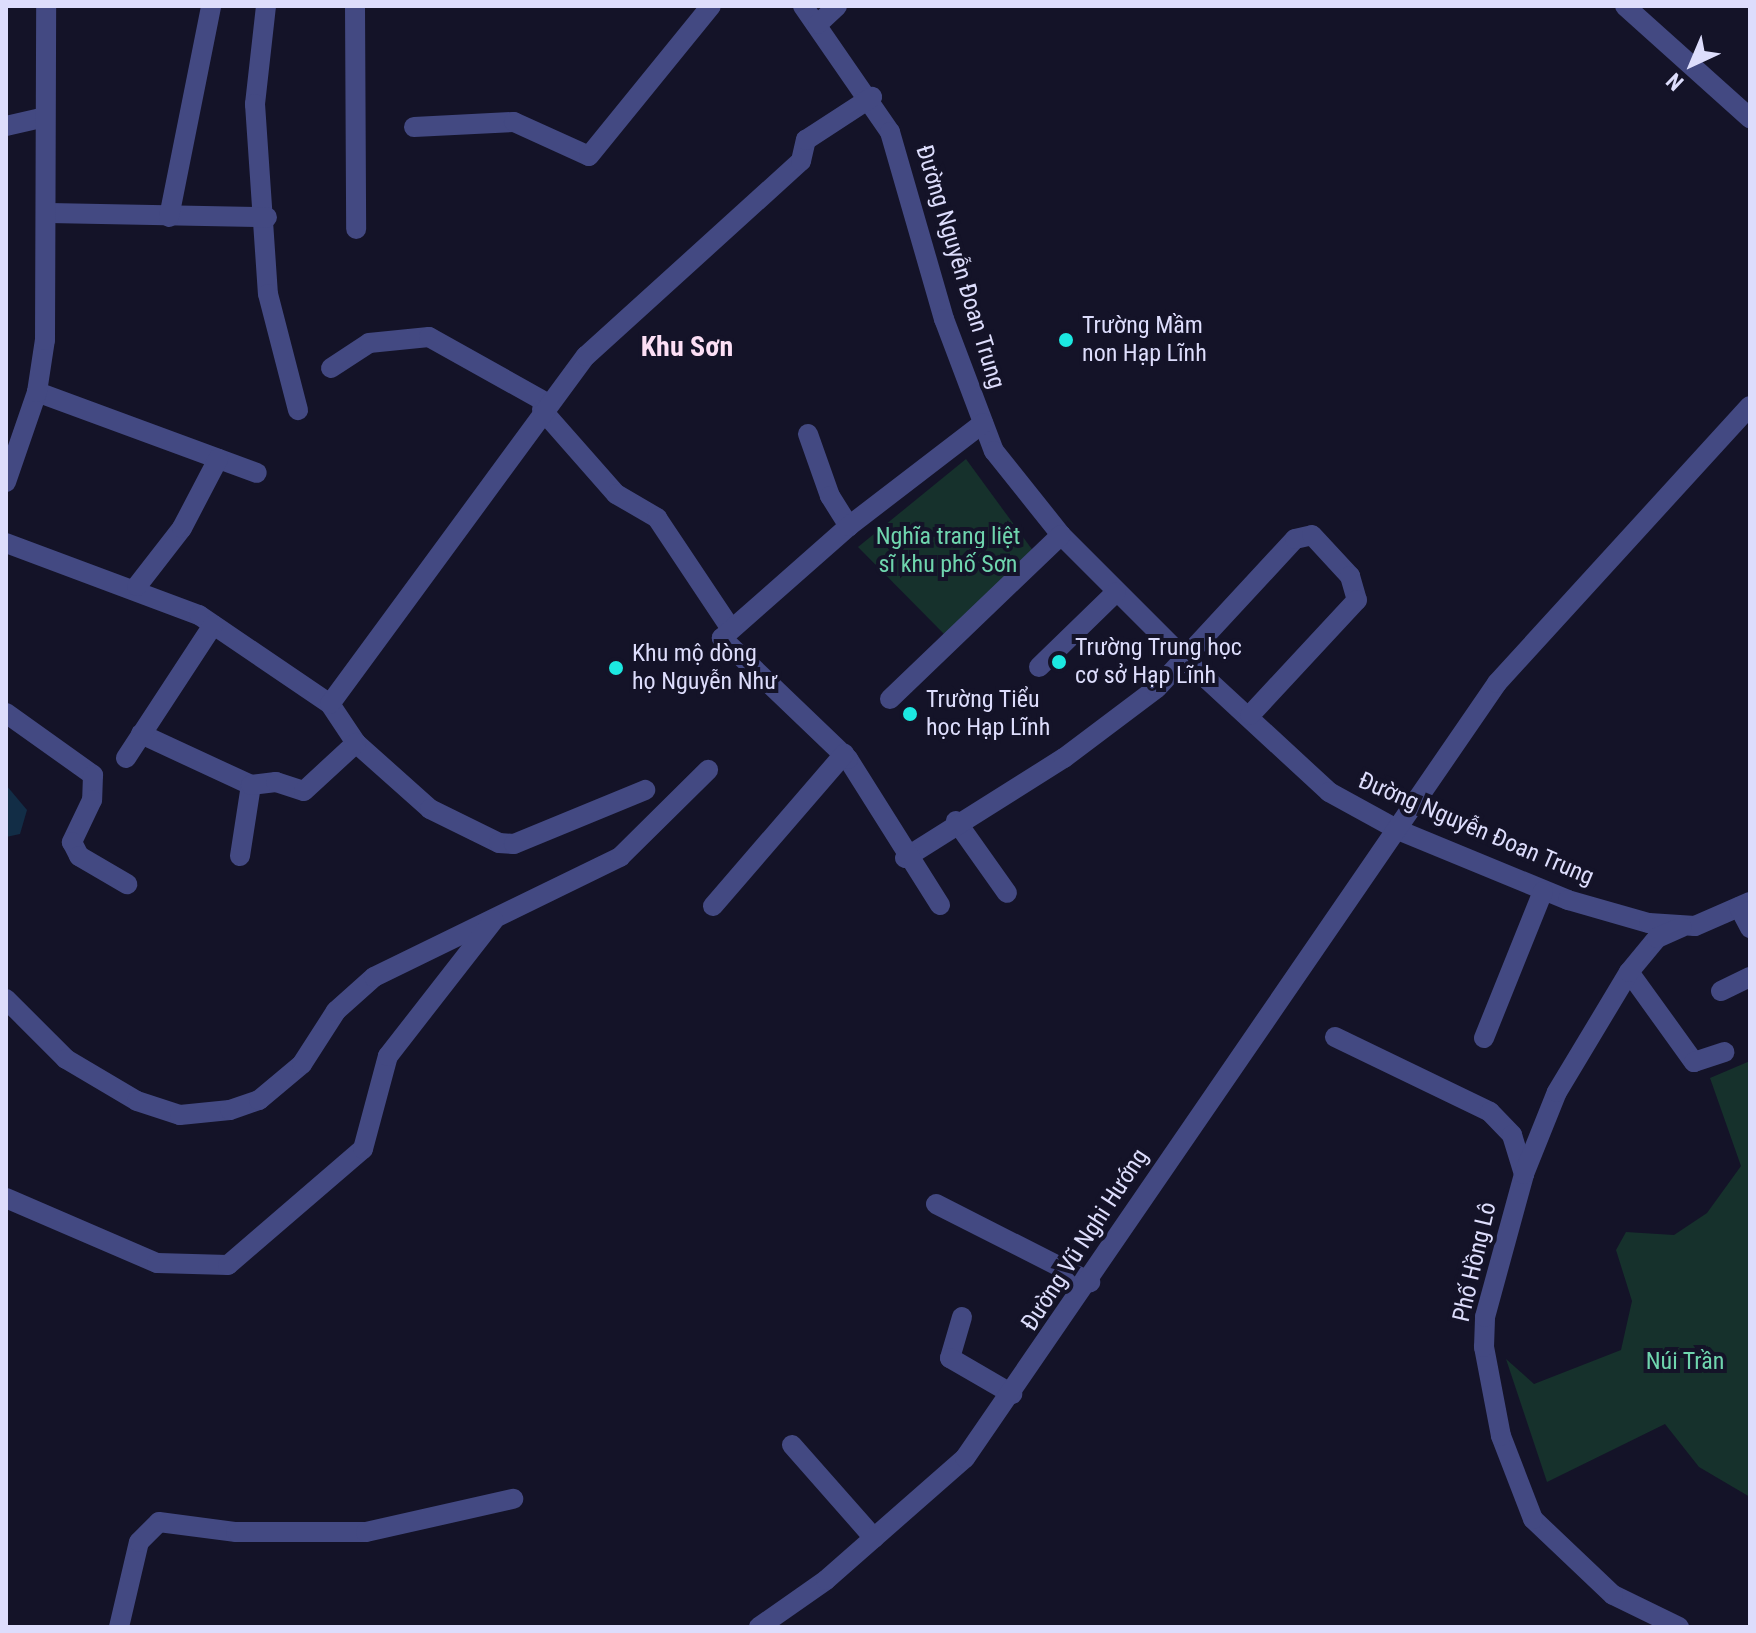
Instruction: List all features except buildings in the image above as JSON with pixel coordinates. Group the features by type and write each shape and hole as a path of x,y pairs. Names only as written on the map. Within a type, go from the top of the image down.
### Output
{"street":[{"path":"6,482 13,432 37,392 49,213 42,118 46,6"},
{"path":"169,217 211,6"},
{"path":"266,6 255,104 267,217 268,294 298,410"},
{"path":"355,6 356,229"},
{"path":"414,127 514,122 589,156 711,6"},
{"name":"Đường Nguyễn Đoan Trung","path":"803,6 872,97 899,159 944,319 983,423 1011,479 1061,535 1185,659 1250,715 1329,792 1398,830 1543,891 1682,927"},
{"path":"818,24 837,6"},
{"path":"1625,6 1750,118"},
{"path":"330,704 545,406 710,237 801,161 806,140 872,97"},
{"path":"6,126 42,118"},
{"path":"49,213 267,217"},
{"path":"331,368 369,343 429,337 545,406 616,494 657,518 729,626"},
{"path":"37,392 257,473"},
{"name":"Đường Vũ Nghi Hướng","path":"759,1627 874,1538 965,1458 1090,1282 1497,683 1750,406"},
{"path":"940,905 905,858 844,754 729,652 722,638 729,626 849,526 983,423"},
{"path":"808,434 830,496 849,526"},
{"path":"137,586 182,528 218,459"},
{"path":"890,699 1061,535"},
{"path":"905,858 956,821 1064,758 1185,659 1295,539 1312,535 1350,576 1357,600 1250,715"},
{"path":"6,543 137,586 213,625 330,704 356,743 430,809 499,843 514,844 645,790"},
{"path":"1039,667 1116,592"},
{"path":"126,758 213,625"},
{"path":"6,713 93,775 92,800 72,842 79,856 127,884"},
{"path":"141,734 251,785 276,782 304,791 356,743"},
{"path":"713,906 844,754"},
{"path":"6,999 15,1021 66,1059 137,1101 180,1115 217,1114 259,1100 284,1079 336,1011 374,977 620,857 708,770"},
{"path":"240,856 251,785"},
{"path":"956,821 1007,893"},
{"path":"1484,1038 1543,891"},
{"path":"1682,927 1744,905 1750,928"},
{"path":"6,1198 157,1263 228,1265 363,1149 388,1056 497,917"},
{"name":"Phố Hồng Lô","path":"1679,1627 1640,1613 1584,1572 1533,1519 1514,1477 1484,1347 1485,1317 1524,1174 1557,1092 1629,972 1657,938 1682,927"},
{"path":"1629,972 1694,1062 1724,1052"},
{"path":"1721,991 1750,977"},
{"path":"1335,1037 1490,1112 1512,1135 1524,1174"},
{"path":"936,1204 1090,1282"},
{"path":"962,1317 950,1358 1012,1394"},
{"path":"792,1445 874,1538"},
{"path":"119,1627 139,1542 159,1522 236,1532 366,1532 513,1499"}],"green space":[{"name":"Nghĩa trang liệt sĩ khu phố Sơn","path":"966,459 1034,552 945,635 858,547"},
{"name":"Núi Trần","path":"1750,1061 1750,1497 1699,1467 1665,1424 1547,1482 1506,1359 1534,1384 1621,1350 1632,1301 1616,1250 1626,1232 1674,1235 1707,1213 1741,1166 1710,1078"}],"water":[{"path":"6,785 27,810 20,834 6,837"}],"place":[{"name":"Trường Mầm non Hạp Lĩnh","path":"1066,340"},
{"name":"Trường Trung học cơ sở Hạp Lĩnh","path":"1059,662"},
{"name":"Khu mộ dòng họ Nguyễn Như","path":"616,668"},
{"name":"Trường Tiểu học Hạp Lĩnh","path":"910,714"}],"district":[{"name":"Khu Sơn","path":"687,347"}]}
